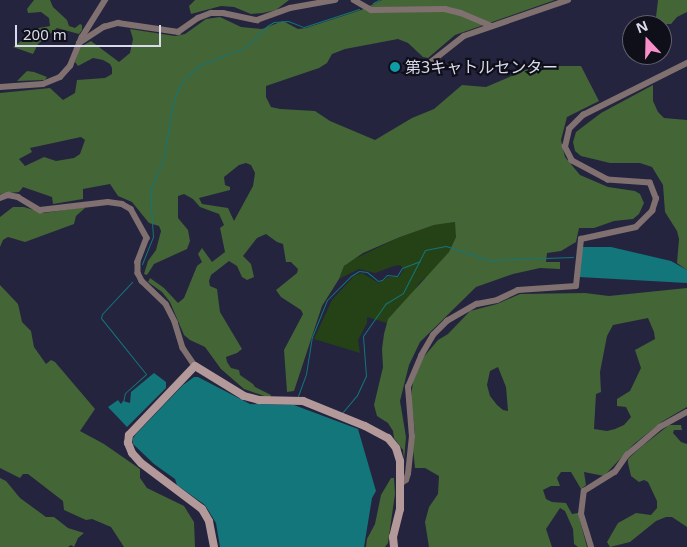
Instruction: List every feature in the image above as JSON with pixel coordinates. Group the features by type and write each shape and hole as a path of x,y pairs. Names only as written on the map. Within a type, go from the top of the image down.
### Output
{"main road":[{"path":"214,547 212,530 202,509 141,463 132,454 128,443 129,435 195,366 244,396 259,400 303,401 381,434 396,448 400,461 400,509 394,537 394,547"}],"street":[{"path":"0,87 43,84 56,80 70,66 79,43 105,0"},
{"path":"79,43 104,27 118,22 178,32 198,18 211,13 223,13 256,20 290,8 334,0"},
{"path":"354,0 371,10 445,9 461,12 491,26"},
{"path":"426,66 464,36 568,0"},
{"path":"400,484 406,480 408,474 412,437 408,387 420,356 433,335 447,321 477,304 497,300 518,290 576,286 581,239 636,227 652,211 656,199 650,183 608,180 572,161 565,147 569,129 583,115 687,63"},
{"path":"0,198 8,195 18,196 40,210 108,202 122,204 131,209 147,238 138,262 138,274 142,281 166,304 175,322 183,348 195,366"},
{"path":"591,547 581,514 584,491 615,472 627,455 660,427 687,412"}],"shaded area":[{"path":"34,0 50,0 53,7 67,20 69,26 75,28 80,24 82,25 82,30 79,34 57,28 38,44 33,54 13,47 39,28 50,26 49,18 41,12 28,13 27,9"},
{"path":"195,0 289,0 276,10 263,13 251,14 234,7 221,6 191,14 189,6"},
{"path":"382,0 555,0 455,35 428,58 423,57 408,43 398,39 345,49 332,54 327,63 319,68 266,86 266,97 271,107 315,111 330,121 375,140 412,118 434,109 462,85 486,87 535,66 581,66 599,101 567,117 561,140 565,157 580,175 608,187 635,191 640,194 644,203 639,214 633,219 614,221 594,228 579,228 576,242 561,251 547,253 546,262 560,262 560,269 540,268 513,274 476,287 420,342 409,365 400,401 406,437 404,460 403,450 394,438 393,431 388,423 377,416 374,405 383,367 382,349 384,334 388,319 449,252 456,237 455,222 434,225 400,237 363,253 344,266 339,279 322,306 294,391 287,392 284,350 303,314 301,310 281,297 276,290 297,273 298,269 291,262 286,262 283,244 266,234 257,238 243,256 251,264 254,277 247,280 242,277 237,266 229,261 211,275 210,286 217,289 220,312 242,349 226,357 227,362 231,368 239,370 240,375 255,387 271,395 270,398 244,389 221,369 205,347 184,335 170,302 162,292 148,282 150,278 164,288 178,303 184,298 197,266 202,262 198,254 202,248 212,262 225,252 220,228 224,225 219,214 200,207 193,199 184,194 178,196 178,218 188,230 190,241 187,249 154,264 147,275 144,274 148,261 156,250 161,231 159,226 149,223 132,202 118,196 110,184 83,189 83,199 53,204 52,197 23,187 19,192 0,194 0,93 50,88 63,100 75,93 77,80 105,78 112,74 110,64 103,60 93,58 78,66 75,62 80,47 91,41 119,62 130,53 133,39 130,29 175,36 185,34 206,19 220,17 241,27 262,29 283,21 298,29 361,10","holes":["81,137 85,140 80,154 74,158 56,161 44,157 25,166 19,159 32,152 30,148","246,163 251,165 255,173 253,186 234,221 228,208 202,204 199,198 230,190 230,187 225,185 224,177 239,165"]},
{"path":"658,0 687,0 687,12 677,17 672,23 672,15 656,15"},
{"path":"27,71 47,77 45,80 17,81"},
{"path":"653,85 653,101 658,112 664,118 687,120 687,270 677,263 679,239 677,231 665,212 663,185 652,167 640,163 610,163 581,156 575,151 573,142 576,132 601,113"},
{"path":"13,207 24,207 44,213 85,208 76,216 74,224 25,242 8,237 3,240 0,247 0,217"},
{"path":"456,222 456,237 449,252 432,272 419,283 413,294 388,319 387,323 367,317 367,323 358,340 360,353 314,339 332,300 354,276 362,273 379,283 389,277 399,277 404,269 400,265 375,273 359,269 339,279 344,266 350,261 400,237 434,225"},
{"path":"582,247 611,247 671,261 687,270 687,283 579,277"},
{"path":"0,285 18,304 22,322 31,331 34,347 46,364 51,360 55,362 95,409 80,431 104,444 140,469 140,478 147,488 184,506 194,522 195,547 124,547 111,527 92,519 86,520 64,510 63,501 28,474 23,474 20,478 0,468"},
{"path":"687,288 687,407 663,421 634,444 604,476 584,472 586,485 581,489 571,472 561,472 557,478 560,486 551,486 543,490 546,499 552,502 566,503 572,514 578,513 587,547 578,547 574,544 573,529 565,511 560,508 546,529 552,547 429,547 425,522 429,507 438,494 439,476 425,468 415,468 413,449 415,433 411,397 413,382 422,359 438,340 448,334 470,311 497,304 520,294 585,293 609,296","holes":["648,318 655,339 635,350 641,368 630,391 617,399 617,406 626,407 631,417 624,425 615,429 607,431 594,429 596,394 601,392 600,372 607,336 613,325","498,367 506,387 508,411 503,410 497,405 490,396 487,385 490,371"]},
{"path":"154,373 166,382 166,388 127,427 108,407 118,400 121,404 123,401 130,403 131,392"},
{"path":"194,377 198,377 250,404 294,405 358,429 376,491 372,498 364,547 220,547 216,523 205,505 177,485 175,479 154,464 133,444 133,438 136,434 183,385"},
{"path":"669,425 681,425 682,430 674,430 673,433 681,442 687,444 687,527 672,517 666,517 656,521 630,542 610,547 607,542 618,523 636,513 651,515 657,508 657,501 648,482 644,480 639,482 631,476 628,459"},
{"path":"0,478 6,481 20,498 46,517 54,517 68,528 84,533 78,538 74,547 71,545 68,547 0,547"},
{"path":"391,478 394,478 395,494 388,543 385,547 366,547 367,539 375,524 381,495"}],"waterway":[{"path":"373,3 379,0"},
{"path":"142,264 153,237 150,189 163,161 173,103 180,85 189,74 200,65 246,47 267,26 274,22 288,21 304,27 359,9"},
{"path":"342,413 357,395 366,376 363,336 385,304 403,293 425,250 446,246 489,260 573,257"},
{"path":"298,396 306,374 312,337 327,300 351,276 359,271 367,272 378,281 387,275 397,276 402,268 420,261"},
{"path":"123,403 125,393 146,374 101,318 102,314 132,282"}],"place":[{"name":"第3キャトルセンター","path":"395,67"}]}
